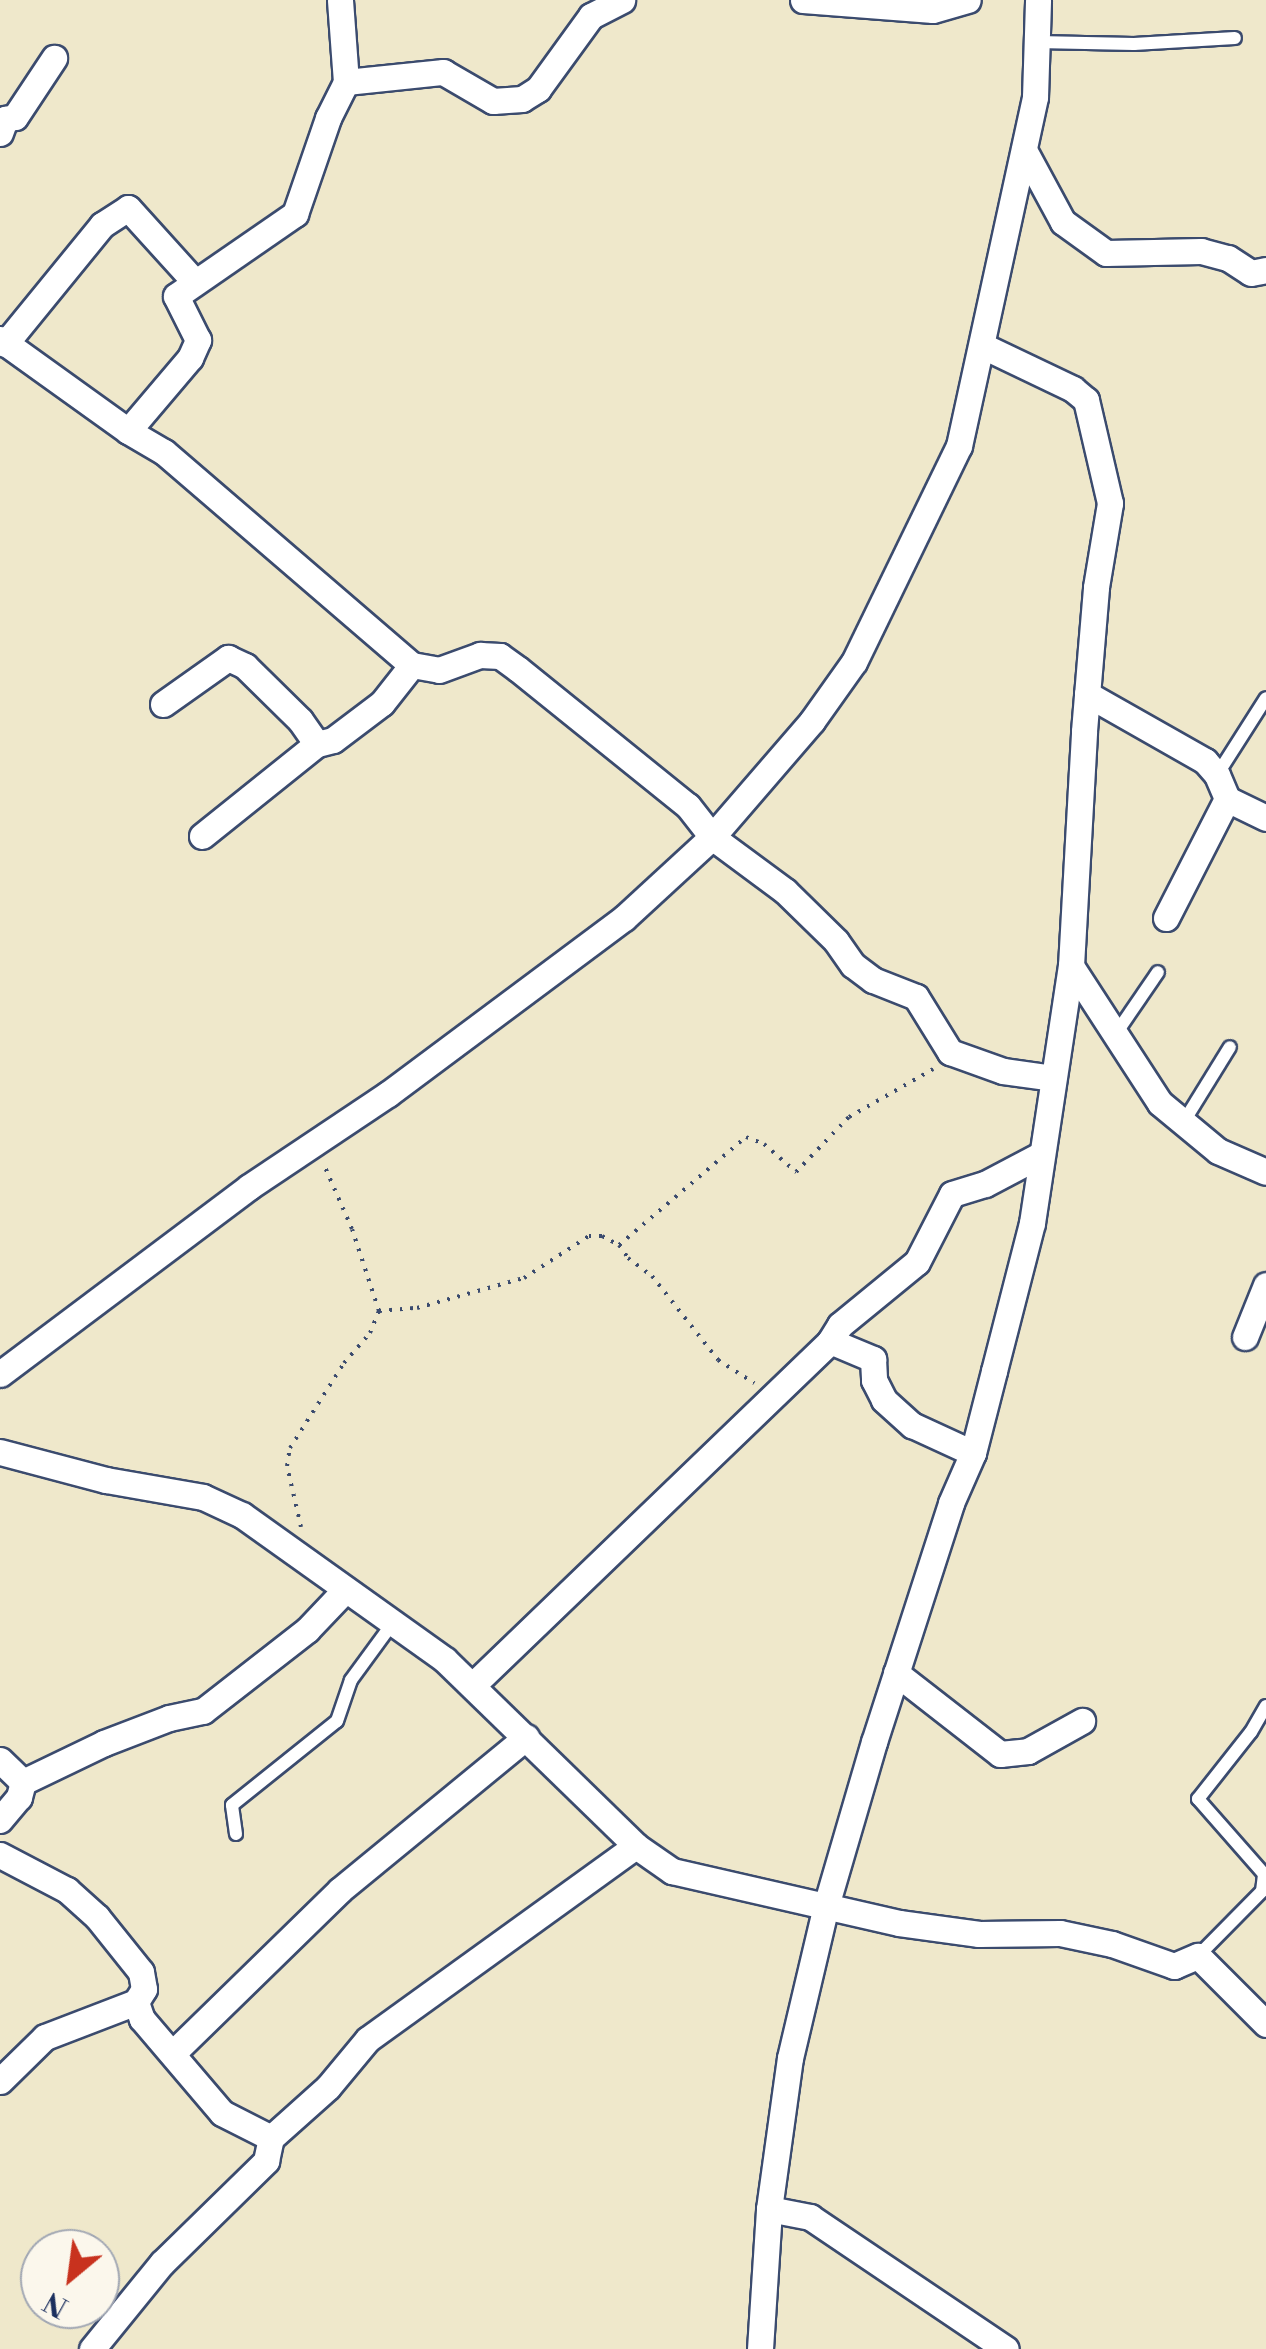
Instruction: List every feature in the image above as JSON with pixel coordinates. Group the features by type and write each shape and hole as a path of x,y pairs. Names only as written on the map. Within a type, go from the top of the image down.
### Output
{"street":[{"path":"128,431 190,358 198,340 176,296 295,214 328,118 346,82 340,0"},
{"path":"346,82 443,72 492,101 522,99 538,88 590,16 622,0"},
{"path":"802,0 933,10 968,0"},
{"path":"0,1374 312,1144 540,984 624,918 712,837 812,721 854,662 960,446 1035,97 1037,42 1031,4"},
{"path":"0,133 5,118 15,117 54,58"},
{"path":"1024,150 1063,222 1106,253 1201,251 1228,258 1251,272 1266,270"},
{"path":"194,280 128,208 115,213 95,233 3,342 164,452 412,666 439,670 480,655 500,656 688,806 712,837 785,891 836,941 853,965 873,980 916,997 950,1052 1003,1070 1053,1078"},
{"path":"760,2349 769,2209 790,2058 826,1906 951,1503 973,1453 1032,1224 1070,966 1096,587 1110,503 1098,467 1090,408 1073,389 983,346"},
{"path":"163,704 228,658 245,666 300,720 317,744"},
{"path":"202,836 317,744 333,740 382,702 412,666"},
{"path":"1087,694 1205,761 1222,788 1266,818"},
{"path":"1166,918 1222,788"},
{"path":"1070,966 1160,1103 1218,1151 1266,1172"},
{"path":"474,1684 830,1341 840,1325 878,1289 917,1262 928,1233 952,1194 986,1184 1042,1154"},
{"path":"1245,1336 1266,1284"},
{"path":"830,1341 874,1359 874,1380 884,1400 912,1425 973,1453"},
{"path":"0,1452 106,1480 203,1497 242,1515 474,1684 636,1846 672,1871 697,1880 761,1888 826,1906 979,1934 1060,1933 1112,1944 1174,1966 1198,1956 1266,2024"},
{"path":"23,1782 104,1743 170,1718 204,1712 307,1630 344,1590"},
{"path":"896,1674 1000,1754 1028,1752 1082,1722"},
{"path":"174,2052 340,1890 526,1737"},
{"path":"0,1760 23,1782"},
{"path":"0,1820 20,1797 23,1782"},
{"path":"136,2002 142,2019 222,2112 271,2138 281,2134 328,2087 368,2039 636,1846"},
{"path":"0,1855 67,1890 97,1918 141,1972 144,1989 136,2002 45,2036 0,2081"},
{"path":"92,2349 162,2263 266,2162 271,2138"},
{"path":"769,2209 810,2217 1006,2349"}],"lane":[{"path":"1037,42 1235,38"},
{"path":"1222,788 1266,698"},
{"path":"1116,1035 1158,972"},
{"path":"1181,1124 1230,1047"},
{"path":"236,1834 232,1805 338,1721 351,1680 392,1624"},
{"path":"1198,1956 1262,1892 1264,1874 1198,1799 1252,1732 1266,1706"}],"path":[{"path":"619,1244 746,1138 764,1144 796,1172 849,1117 873,1100 916,1082 950,1052"},
{"path":"303,1559 304,1540 288,1466 290,1448 344,1364 370,1333 379,1312 352,1228 312,1144"},
{"path":"379,1312 417,1308 524,1278 590,1236 619,1244 681,1309 718,1360 777,1392"}]}
